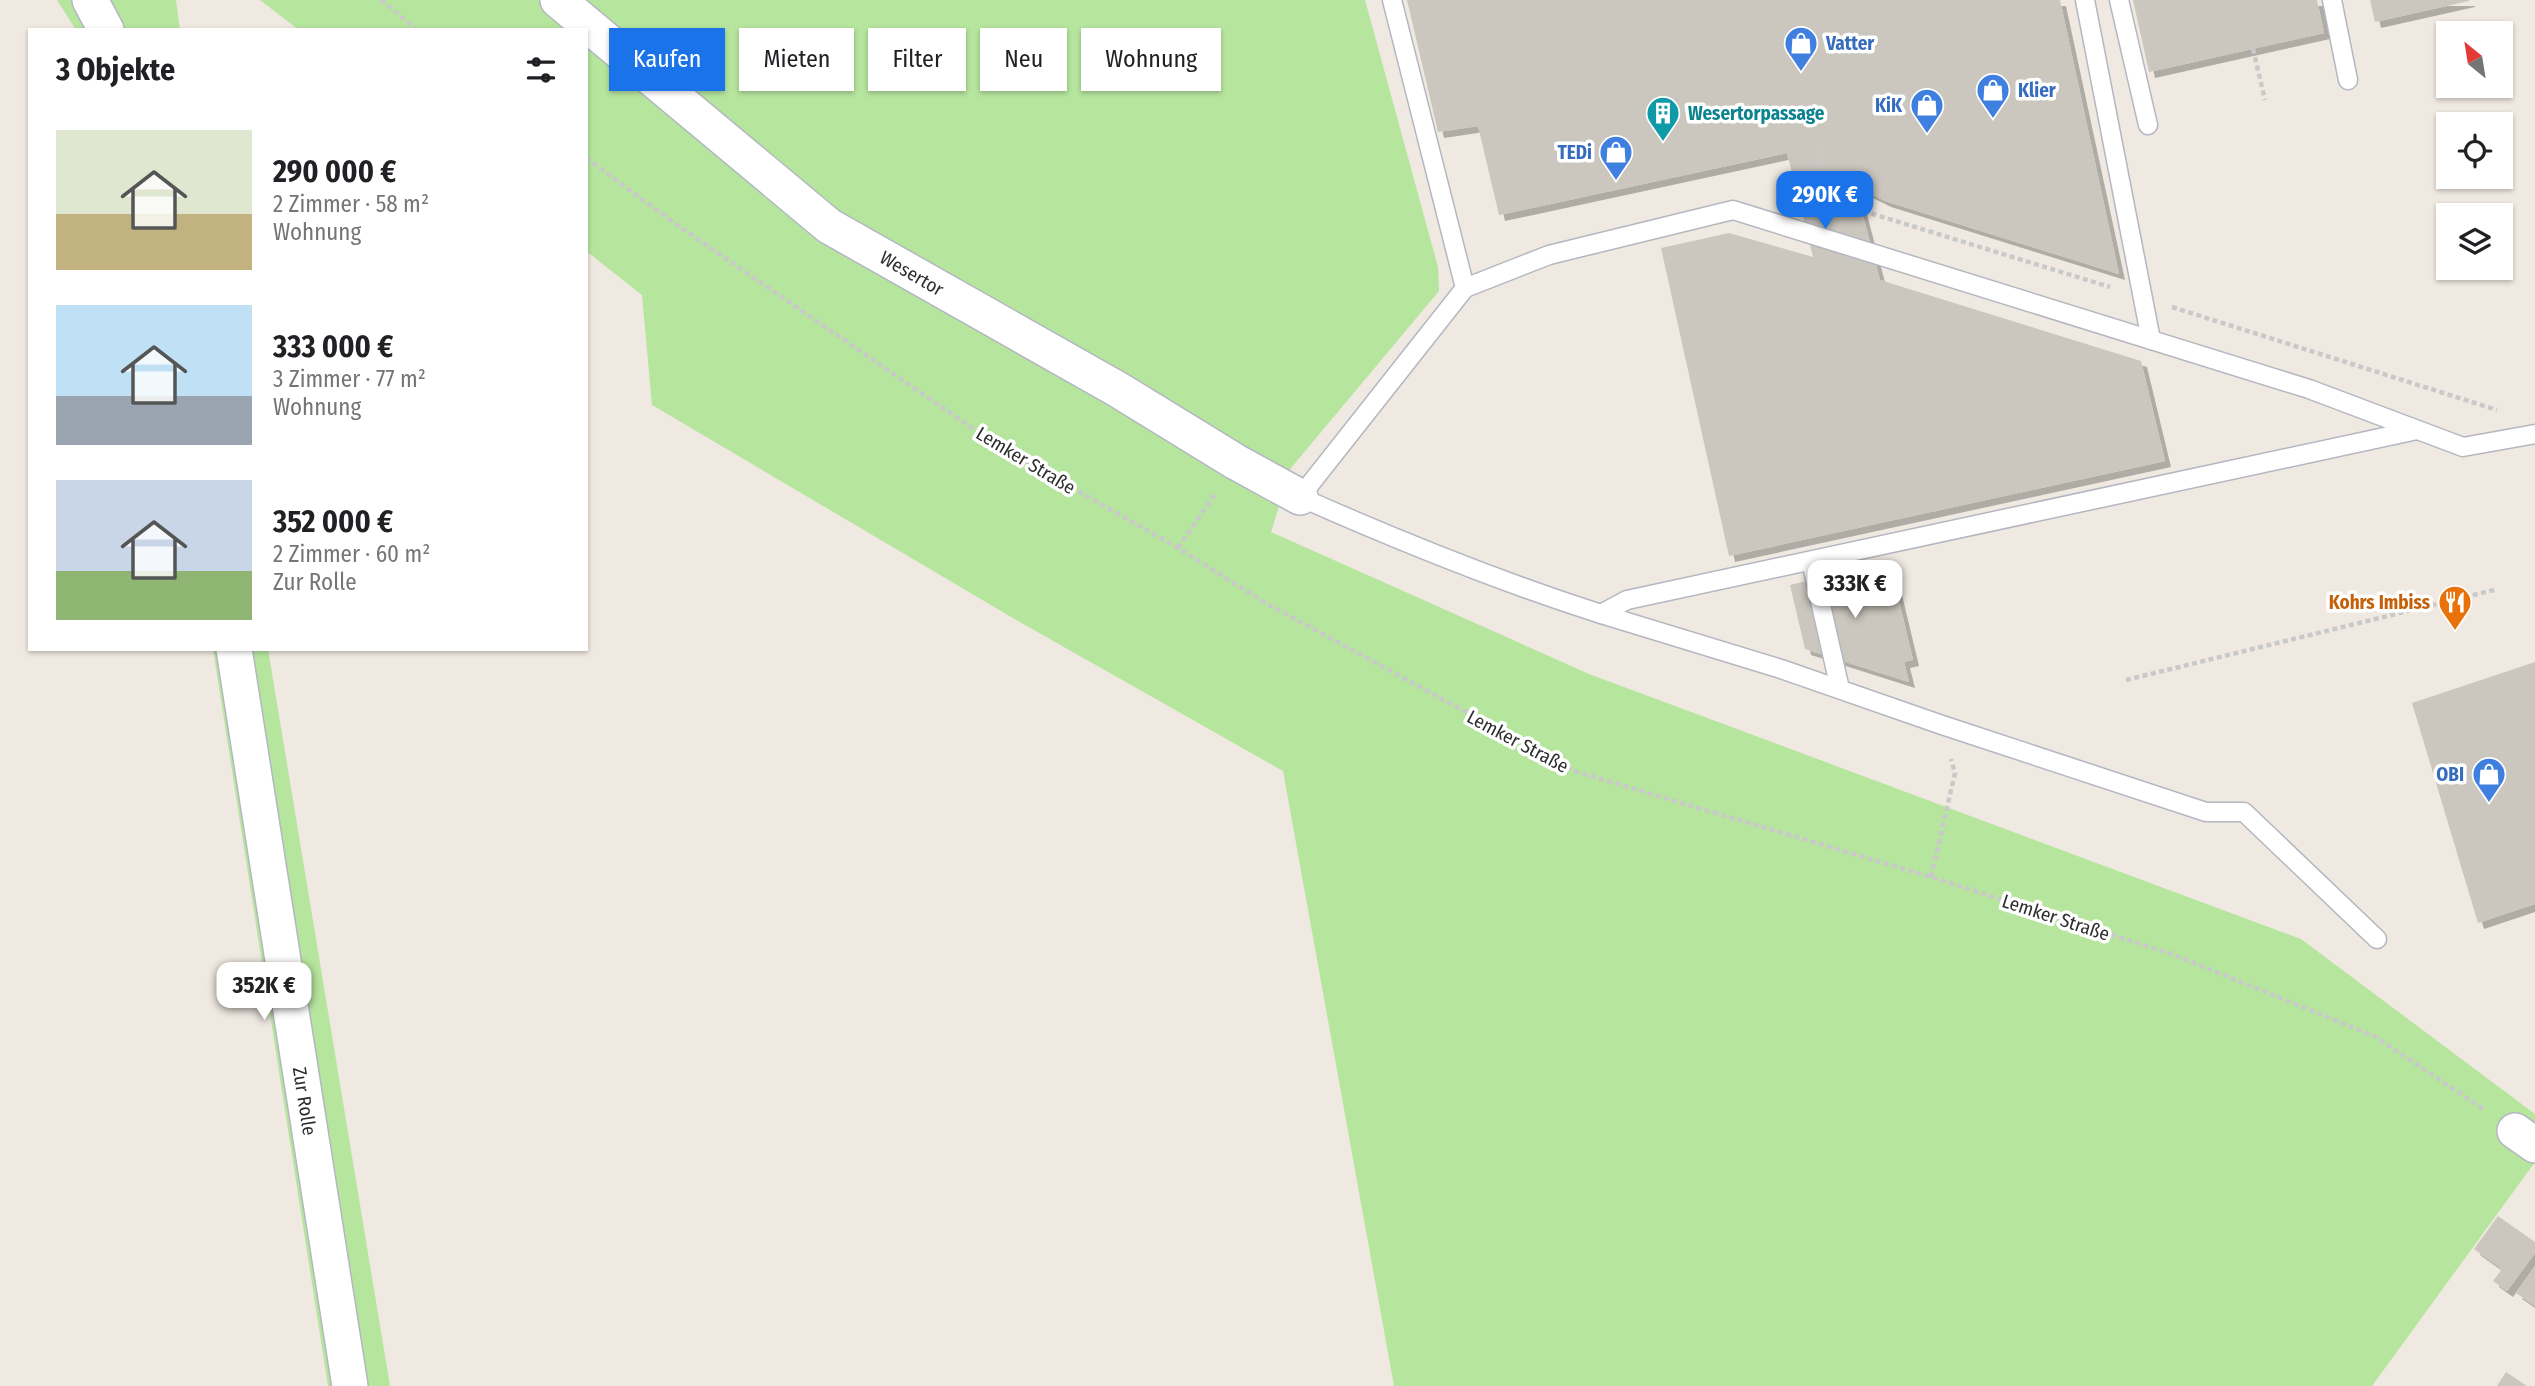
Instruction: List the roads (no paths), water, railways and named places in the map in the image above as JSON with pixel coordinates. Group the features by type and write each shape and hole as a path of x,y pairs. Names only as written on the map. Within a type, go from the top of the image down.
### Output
{"street":[{"path":"90,0 105,28"},
{"name":"Wesertor","path":"558,0 829,226 1117,389 1236,462 1300,497"},
{"name":"Zur Rolle","path":"234,651 350,1386"}],"lane":[{"path":"1392,0 1465,288"},
{"path":"2085,0 2151,340"},
{"path":"2119,0 2148,125"},
{"path":"2332,0 2348,80"},
{"path":"2377,939 2244,812 2206,812 1769,665 1524,589 1415,548 1300,497 1465,288 1549,255 1733,210 2309,389 2463,447 2535,434"},
{"path":"1601,614 1627,600 2417,430"},
{"path":"1811,561 1840,689"}],"place":[{"name":"Vatter","path":"1801,73"},
{"name":"Klier","path":"1993,120"},
{"name":"KiK","path":"1927,135"},
{"name":"Wesertorpassage","path":"1663,143"},
{"name":"TEDi","path":"1616,182"},
{"name":"Kohrs Imbiss","path":"2455,632"},
{"name":"OBI","path":"2489,804"}]}
